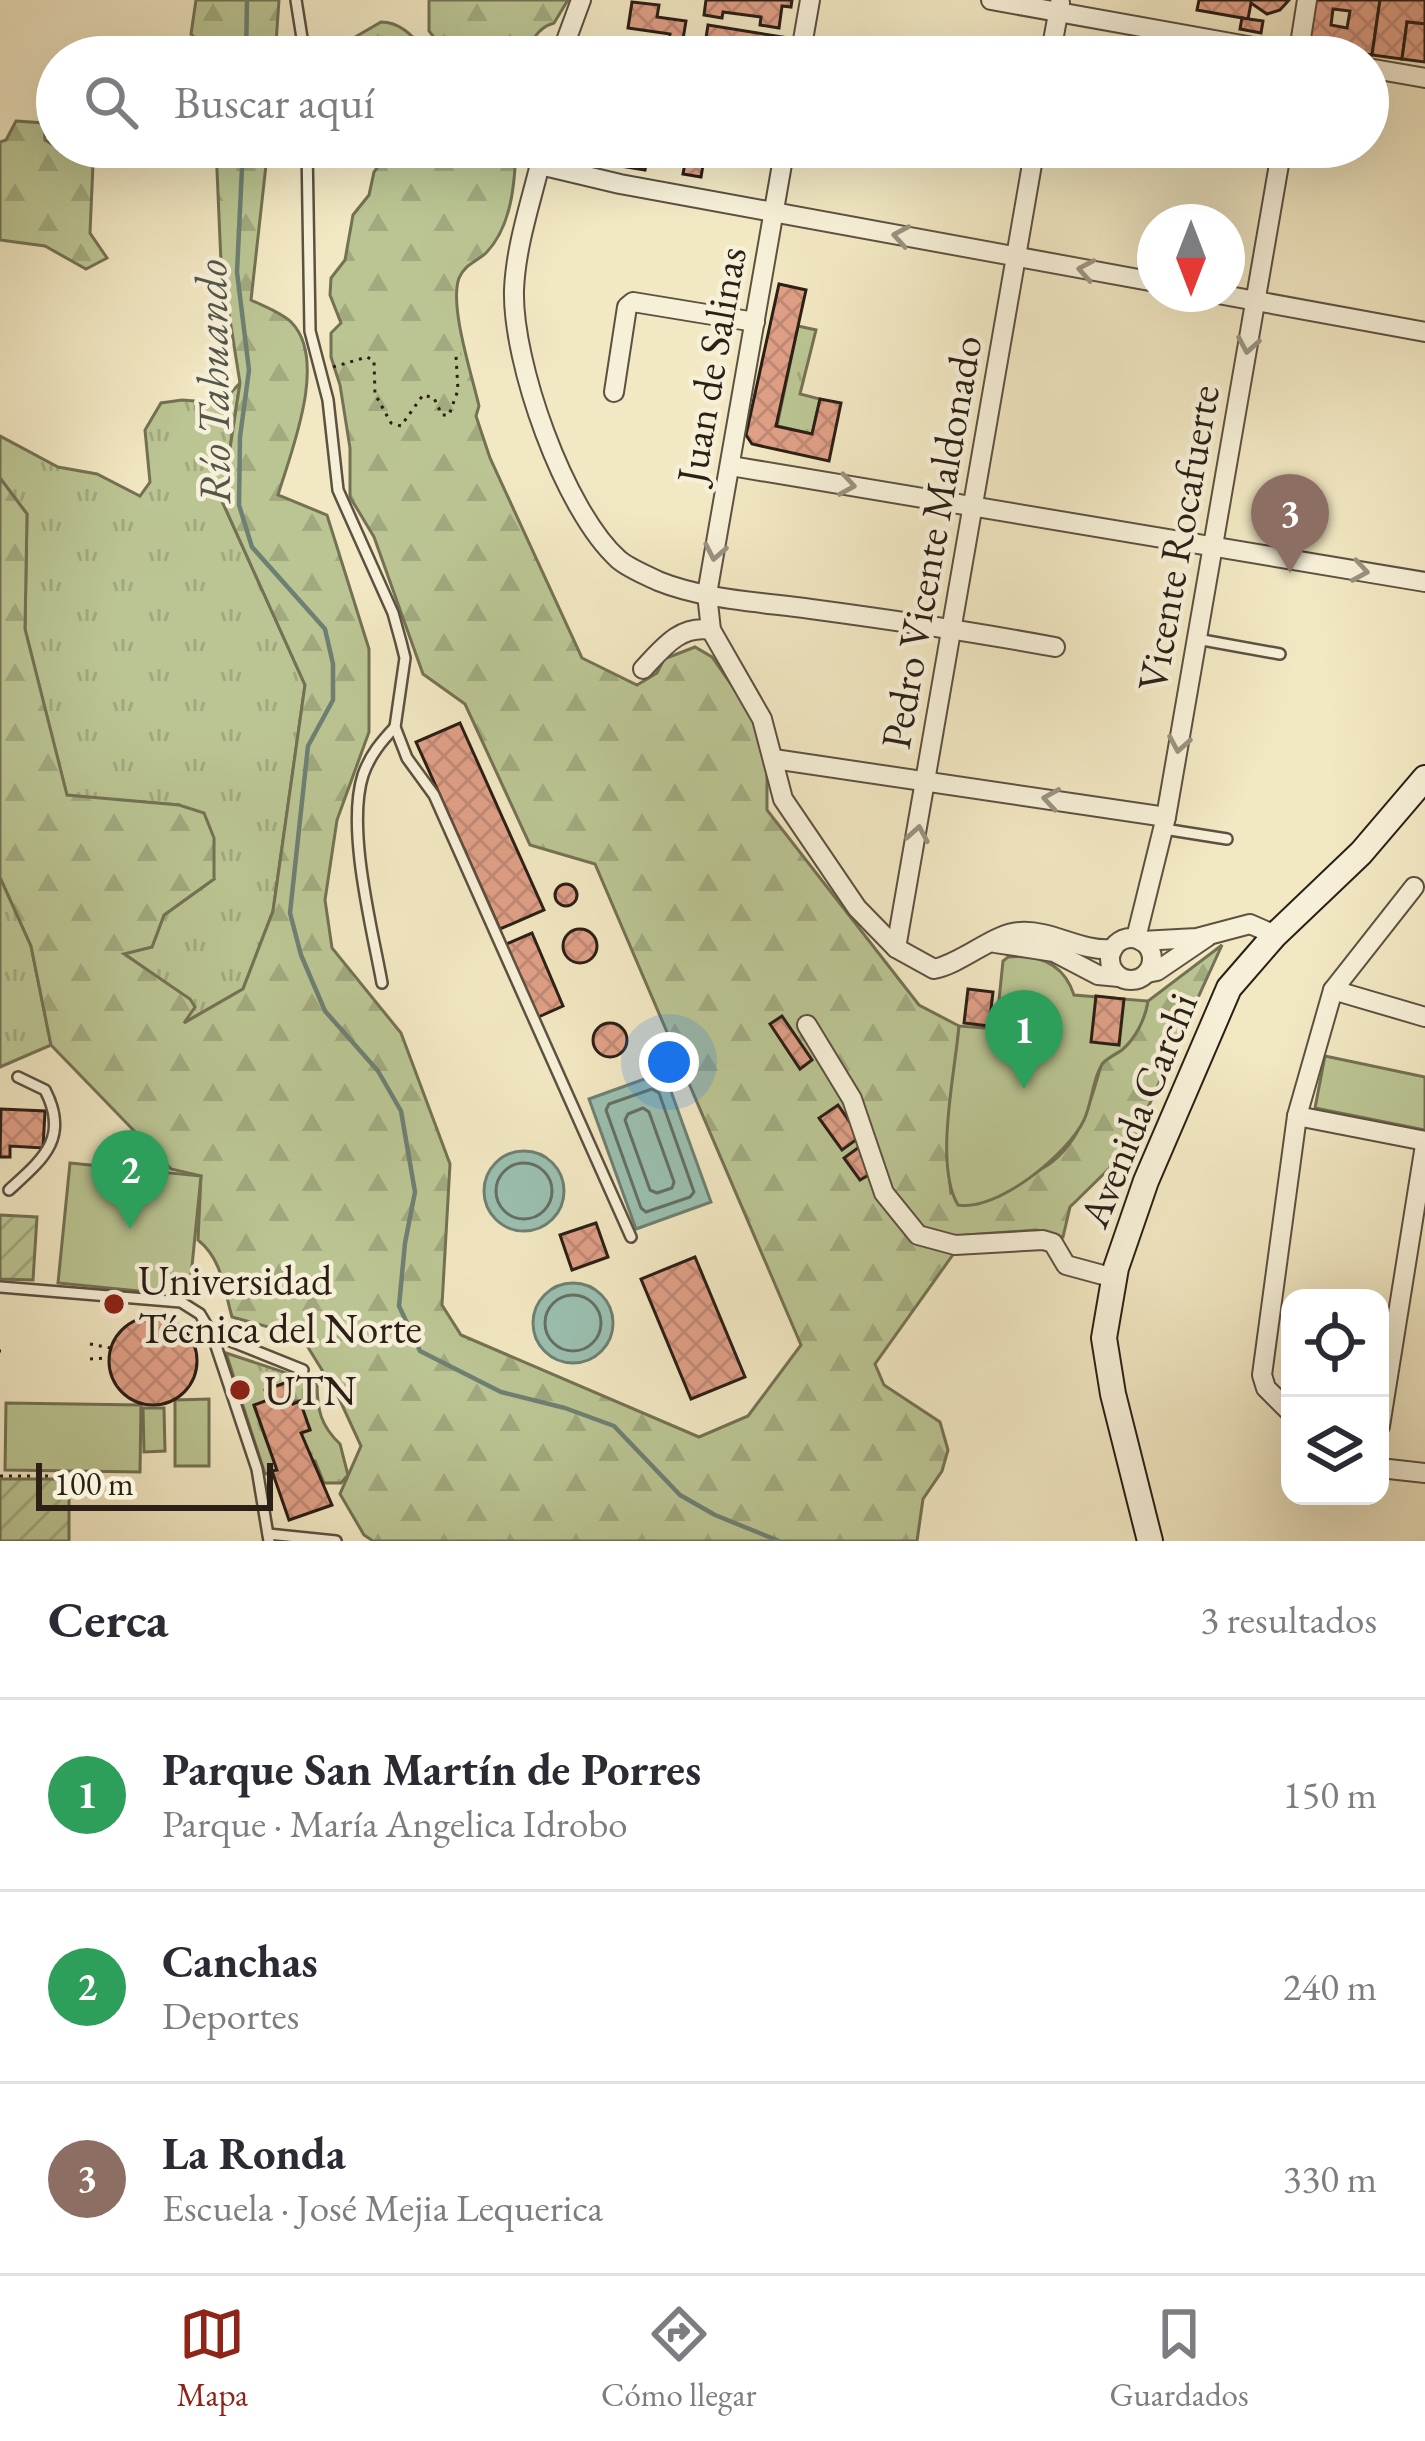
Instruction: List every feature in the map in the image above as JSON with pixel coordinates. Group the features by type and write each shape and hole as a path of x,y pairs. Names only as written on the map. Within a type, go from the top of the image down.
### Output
{"street":[{"path":"568,36 581,0"},
{"path":"804,36 810,0"},
{"path":"991,0 1059,6 1205,36"},
{"path":"1304,36 1307,0"},
{"path":"1054,36 1059,6"},
{"path":"1389,72 1425,78"},
{"path":"538,168 528,201 514,291 522,363 558,463 590,524 619,561 661,582 707,594 1055,647"},
{"path":"592,168 774,212 1137,280"},
{"name":"Juan de Salinas","path":"711,630 707,594 781,168"},
{"name":"Pedro Vicente Maldonado","path":"896,949 1031,168"},
{"name":"Vicente Rocafuerte","path":"1139,940 1165,823 1278,168"},
{"path":"1245,299 1425,332"},
{"path":"614,392 627,307 633,302 755,322"},
{"path":"731,466 1425,582"},
{"path":"643,669 674,636 700,628 711,630 762,719 783,799 857,908 896,949 934,970 954,965 1008,934 1035,932 1091,949 1113,949"},
{"path":"774,759 927,780 1165,823"},
{"name":"Avenida Carchi","path":"1150,1541 1113,1394 1105,1338 1114,1278 1146,1181 1229,988 1275,935 1361,853 1425,778"},
{"path":"1281,1403 1266,1388 1262,1375 1297,1117 1333,990 1414,887"},
{"path":"1119,976 1111,966 1113,949 1120,942 1210,934 1250,924 1275,935"},
{"path":"994,943 1054,952 1098,975 1132,980 1186,953 1210,934"},
{"path":"1139,940 1152,956 1147,973"},
{"path":"1333,990 1425,1017"},
{"path":"807,1025 852,1099 884,1193 918,1235 955,1245 1043,1240 1053,1243 1066,1265 1114,1278"},
{"path":"1297,1117 1425,1143 1385,1397"},
{"path":"1389,1469 1425,1473"}],"lane":[{"path":"296,0 302,36"},
{"path":"307,168 310,331 328,400 338,490 393,613 401,642 404,658 395,727 407,758 434,795 632,1238"},
{"path":"1197,639 1280,654"},
{"path":"382,983 363,878 359,817 362,778 376,748 395,727"},
{"path":"1165,823 1226,838"},
{"path":"9,1190 39,1163 56,1133 57,1120 45,1090 18,1077"},
{"path":"0,1287 181,1302 200,1314 212,1334 256,1469 268,1538 335,1541"},
{"path":"212,1334 303,1370"}],"path":[{"path":"319,368 345,367 367,357 374,361 375,394 391,423 401,426 423,395 434,398 442,415 449,416 458,390 456,356 461,354"},
{"path":"90,1345 111,1348"},
{"path":"90,1360 109,1358"},
{"path":"0,1476 71,1476"}],"green space":[{"path":"196,0 279,0 276,36 191,34"},
{"path":"429,0 568,0 554,23 536,36 433,36"},
{"path":"381,22 411,36 357,36"},
{"path":"16,121 36,122 36,168 93,168 90,233 107,258 86,269 45,246 0,240 0,142"},
{"path":"217,168 266,168 251,300 292,323 307,360 298,432 278,495 327,515 369,649 369,732 337,820 325,900 332,948 401,1033 450,1164 442,1305 461,1335 699,1437 748,1416 801,1345 595,864 530,845 465,704 423,674 374,537 350,497 350,448 331,357 331,333 341,323 330,295 331,278 345,260 353,215 369,195 377,168 514,168 502,230 486,253 461,273 457,290 459,323 479,406 476,416 490,458 582,658 637,685 657,673 664,659 695,647 712,657 758,723 767,760 767,810 919,1005 959,1026 947,1155 951,1193 1023,1176 1056,1159 1083,1121 1102,1062 1132,1038 1148,1001 1222,945 1129,1149 1070,1207 1063,1237 1036,1230 967,1235 875,1364 884,1385 940,1422 948,1450 942,1471 923,1499 917,1541 373,1541 364,1535 340,1494 361,1446 338,1396 301,1336 232,1317 217,1265 198,1240 201,1176 171,1169 51,1045 31,946 0,877 0,478 27,514 25,629 67,795 179,805 204,813 214,838 214,879 164,915 152,947 124,954 190,999 195,1007 184,1023 243,989 273,911 305,685 222,501 240,383 221,263"},
{"path":"798,326 816,330 800,394 820,399 812,434 777,426"},
{"path":"240,383 222,501 305,685 273,911 243,989 180,1025 190,1000 123,953 152,947 164,915 214,879 179,805 67,796 25,629 27,514 0,478 0,436 58,467 97,474 140,496 150,482 145,430 161,403 221,403"},
{"path":"0,877 31,946 51,1045 0,1067"},
{"path":"1008,957 1049,963 1064,976 1074,995 1148,1001 1132,1040 1101,1066 1084,1120 1063,1149 1011,1190 974,1205 958,1205 947,1167 947,1143 959,1026 996,1029 1003,961"},
{"path":"1325,1056 1425,1077 1425,1130 1315,1108"},
{"path":"70,1163 201,1176 189,1296 58,1283"},
{"path":"0,1215 37,1217 33,1280 0,1279"},
{"path":"226,1353 317,1383 321,1417 340,1444 348,1475 341,1483 324,1483 311,1460 301,1433 310,1429 299,1401 268,1400 254,1406 277,1470 265,1474"},
{"path":"209,1399 209,1466 175,1466 175,1400"},
{"path":"6,1403 141,1405 140,1472 5,1470"},
{"path":"143,1408 164,1408 165,1451 144,1452"},
{"path":"0,1479 69,1479 69,1541 0,1541"}],"water":[{"path":"664,1072 711,1202 636,1229 589,1099"},
{"path":"524,1151 552,1163 564,1191 552,1219 524,1231 496,1219 484,1191 496,1163"},
{"path":"573,1283 601,1295 613,1323 601,1351 573,1363 545,1351 533,1323 545,1295"}],"building":[{"path":"706,0 792,0 791,7 782,6 779,28 760,25 761,17 723,12 722,18 704,15"},
{"path":"1199,0 1289,0 1280,10 1267,14 1251,3 1248,19 1197,10"},
{"path":"1315,0 1380,0 1375,36 1309,36","holes":["1333,9 1350,11 1347,28 1331,25"]},
{"path":"1380,0 1425,0 1425,24 1407,22 1402,59 1389,57 1389,36 1375,36"},
{"path":"632,2 659,5 657,17 686,21 684,36 628,28"},
{"path":"1242,18 1263,21 1261,33 1240,29"},
{"path":"1407,22 1425,24 1425,62 1402,59"},
{"path":"708,25 776,36 706,36"},
{"path":"684,168 702,168 701,177 683,174"},
{"path":"779,284 806,290 776,426 812,434 820,399 841,403 829,461 752,444 746,435"},
{"path":"460,723 544,910 500,929 416,742"},
{"path":"566,884 577,895 566,906 555,895"},
{"path":"580,929 592,934 597,946 592,958 580,963 568,958 563,946 568,934"},
{"path":"532,933 563,1006 536,1018 504,945"},
{"path":"968,989 993,992 989,1026 964,1023"},
{"path":"1096,996 1124,999 1119,1045 1091,1042"},
{"path":"782,1016 812,1060 800,1069 770,1024"},
{"path":"610,1023 622,1028 627,1040 622,1052 610,1057 598,1052 593,1040 598,1028"},
{"path":"838,1105 860,1137 842,1150 819,1118"},
{"path":"1,1109 45,1111 43,1148 10,1146 10,1157 0,1157"},
{"path":"862,1145 872,1173 860,1180 844,1158"},
{"path":"596,1223 608,1257 572,1270 560,1235"},
{"path":"695,1257 745,1377 691,1399 641,1279"},
{"path":"153,1317 170,1320 184,1330 194,1344 194,1378 184,1392 170,1402 153,1405 136,1402 122,1392 112,1378 109,1361 112,1344 122,1330 136,1320"},
{"path":"285,1383 293,1404 300,1401 310,1430 301,1433 332,1505 289,1520 254,1405 268,1400 265,1390"}],"waterway":[{"name":"Río Tahuando","path":"246,36 247,0"},
{"name":"Río Tahuando","path":"242,168 237,272 249,370 240,437 239,505 252,547 325,629 333,664 333,700 308,746 290,913 301,955 325,1011 378,1071 401,1111 415,1192 399,1306 420,1351 501,1392 614,1426 680,1495 779,1541"}],"place":[{"name":"La Ronda","path":"1290,573"},
{"name":"Parque San Martín de Porres","path":"1024,1089"},
{"name":"Canchas","path":"130,1229"},
{"name":"Universidad Técnica del Norte","path":"114,1304"},
{"name":"UTN","path":"240,1390"}]}
